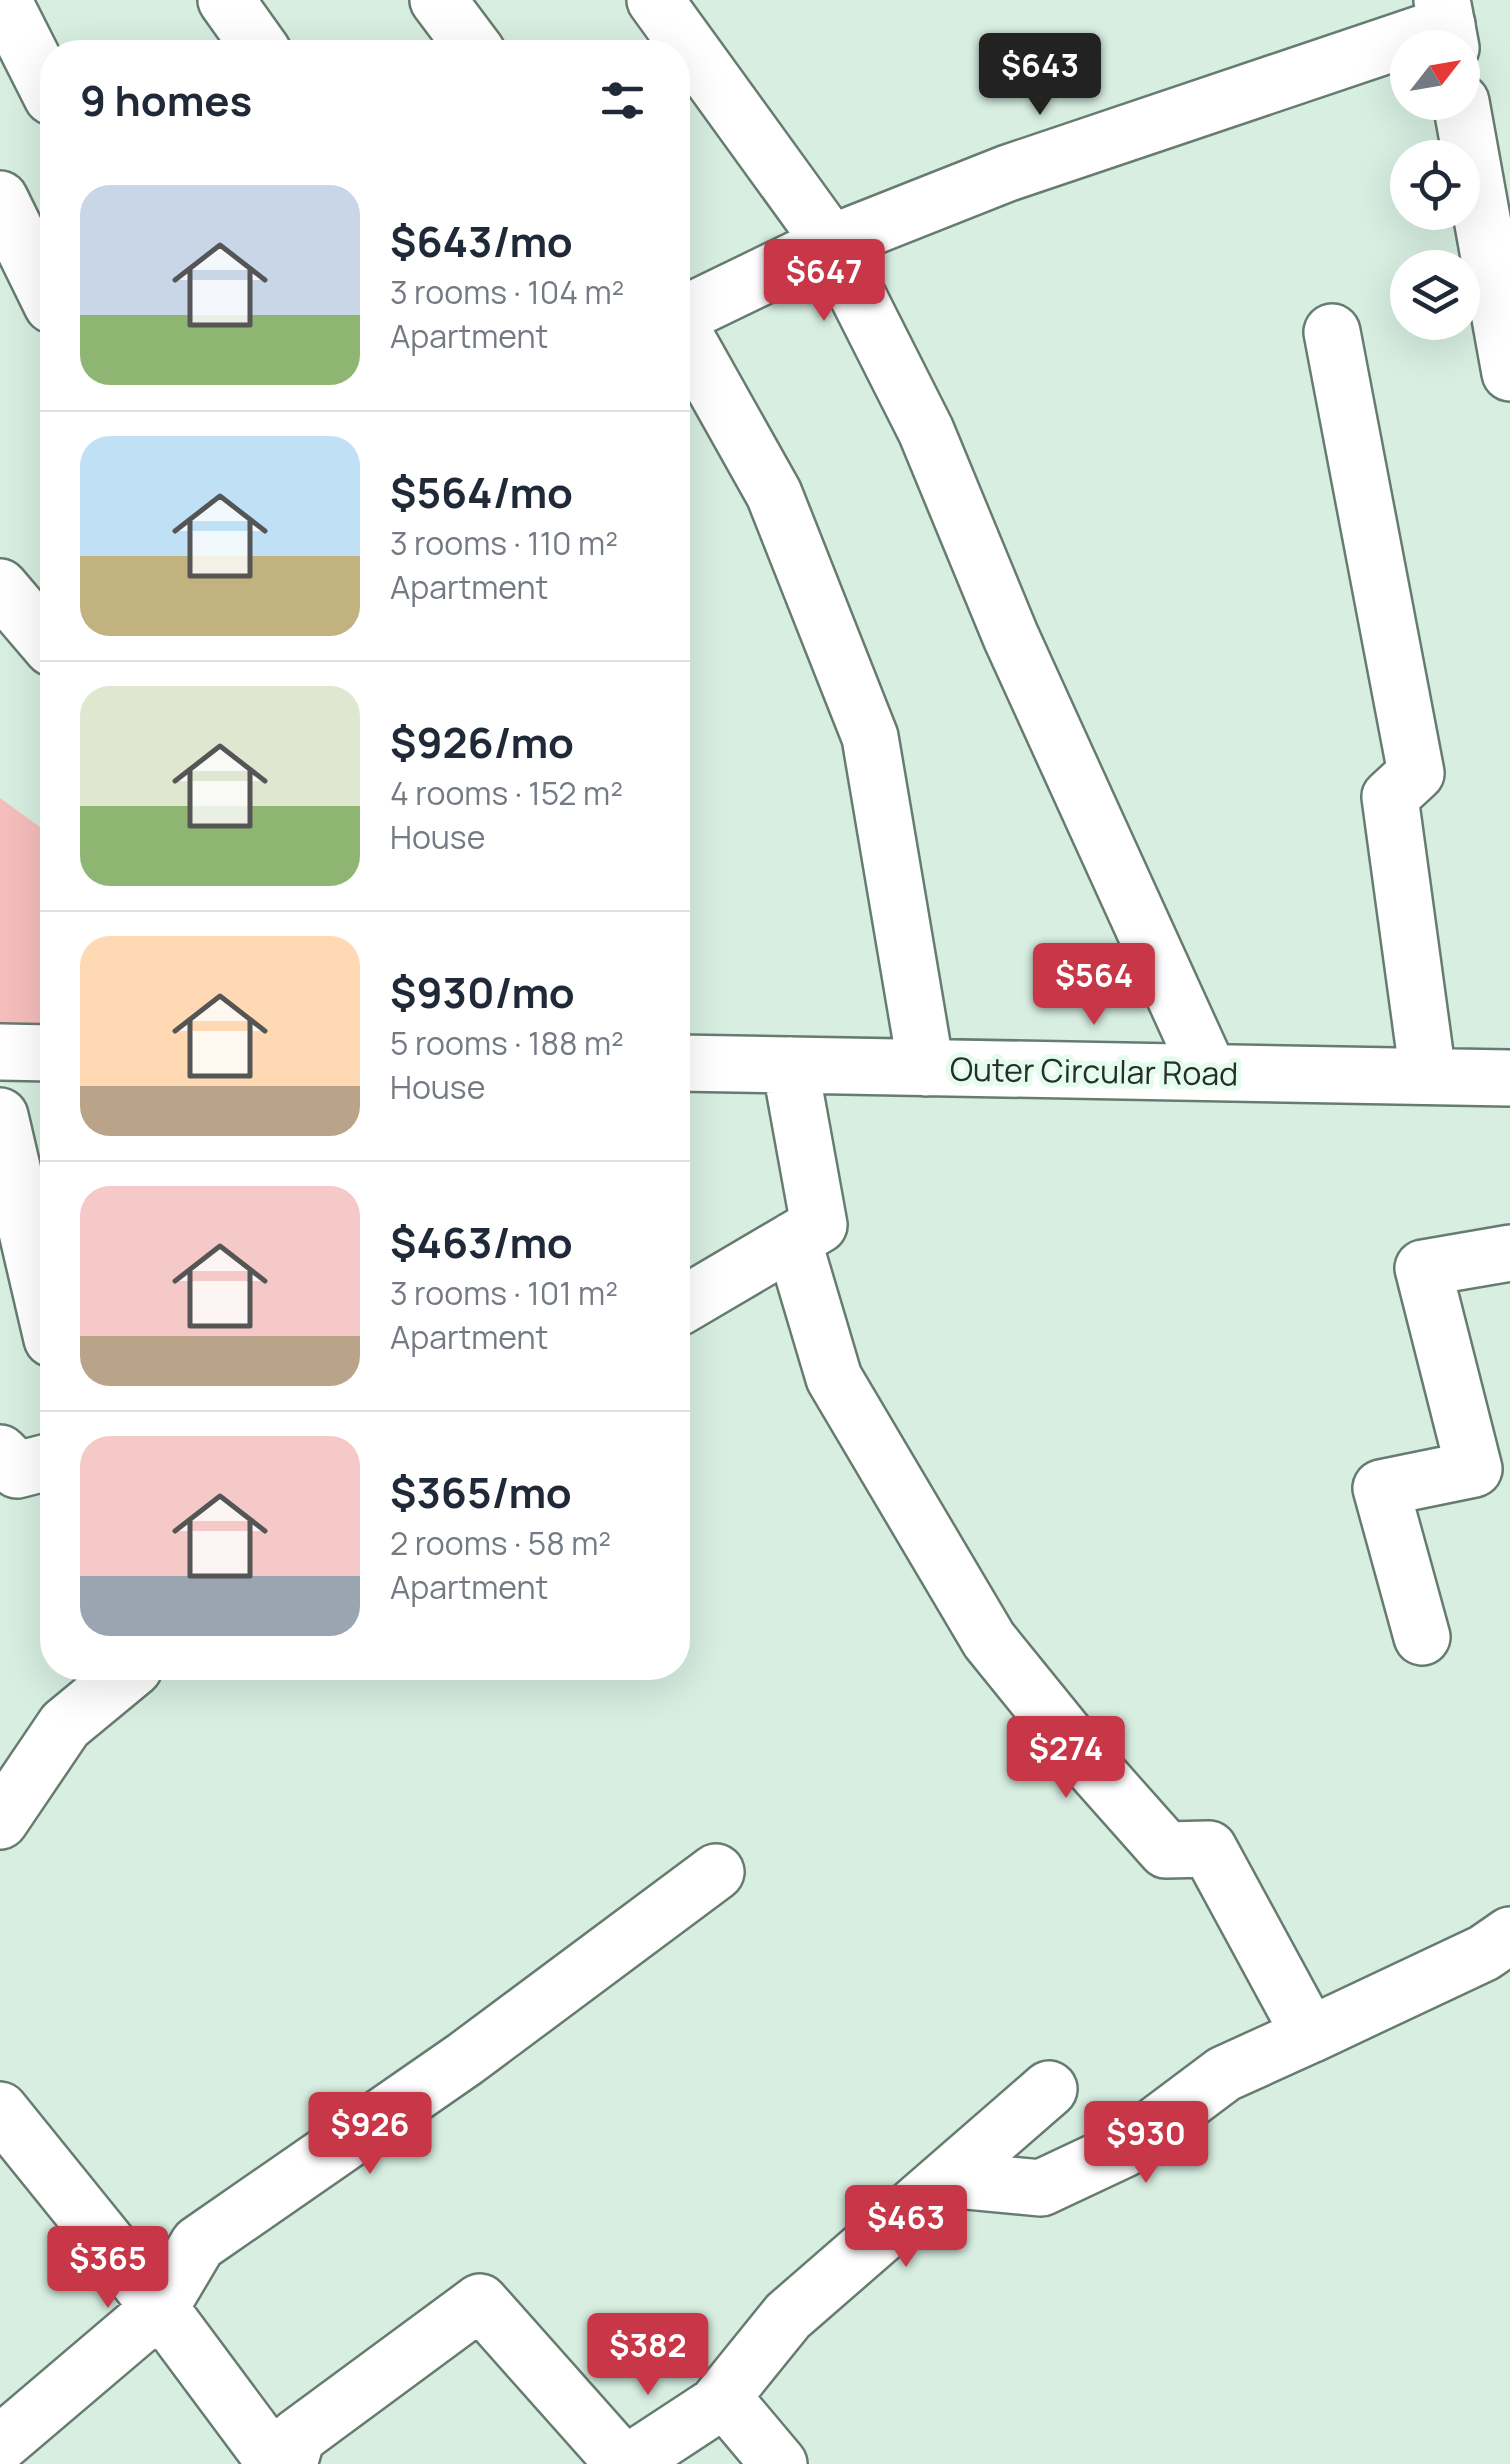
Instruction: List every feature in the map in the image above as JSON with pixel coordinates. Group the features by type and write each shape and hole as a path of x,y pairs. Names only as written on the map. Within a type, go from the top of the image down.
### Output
{"street":[{"path":"2,0 40,74"},
{"path":"226,0 254,40"},
{"path":"438,0 468,40"},
{"path":"655,0 684,40"},
{"path":"690,314 830,244 1008,174 1447,24"},
{"path":"690,49 830,244 926,431 1011,637 1209,1072"},
{"path":"1465,120 1501,264 1510,373"},
{"path":"0,198 40,280"},
{"path":"1332,332 1416,773 1390,796 1428,1076"},
{"path":"690,342 774,494 870,737 926,1068"},
{"path":"0,587 40,634"},
{"path":"0,1052 40,1053"},
{"name":"Outer Circular Road","path":"690,1064 1510,1078"},
{"path":"690,1301 819,1225 790,1065"},
{"path":"0,1116 40,1288"},
{"path":"793,1240 834,1378 988,1640 1166,1850 1209,1848 1310,2035"},
{"path":"1422,1637 1381,1488 1474,1468 1423,1268 1510,1254"},
{"path":"0,1454 17,1470 40,1464"},
{"path":"0,1821 66,1725 120,1680"},
{"path":"0,2444 160,2308 198,2244 465,2059 716,1872"},
{"path":"946,2179 1040,2188 1124,2149 1224,2074 1484,1953 1510,1935"},
{"path":"289,2464 297,2436 480,2302 625,2464 716,2406 788,2316 1049,2089"},
{"path":"0,2110 160,2308 276,2464"},
{"path":"716,2406 731,2407 780,2464"}],"shaded area":[{"path":"0,798 40,827 40,1053 0,1052"}]}
